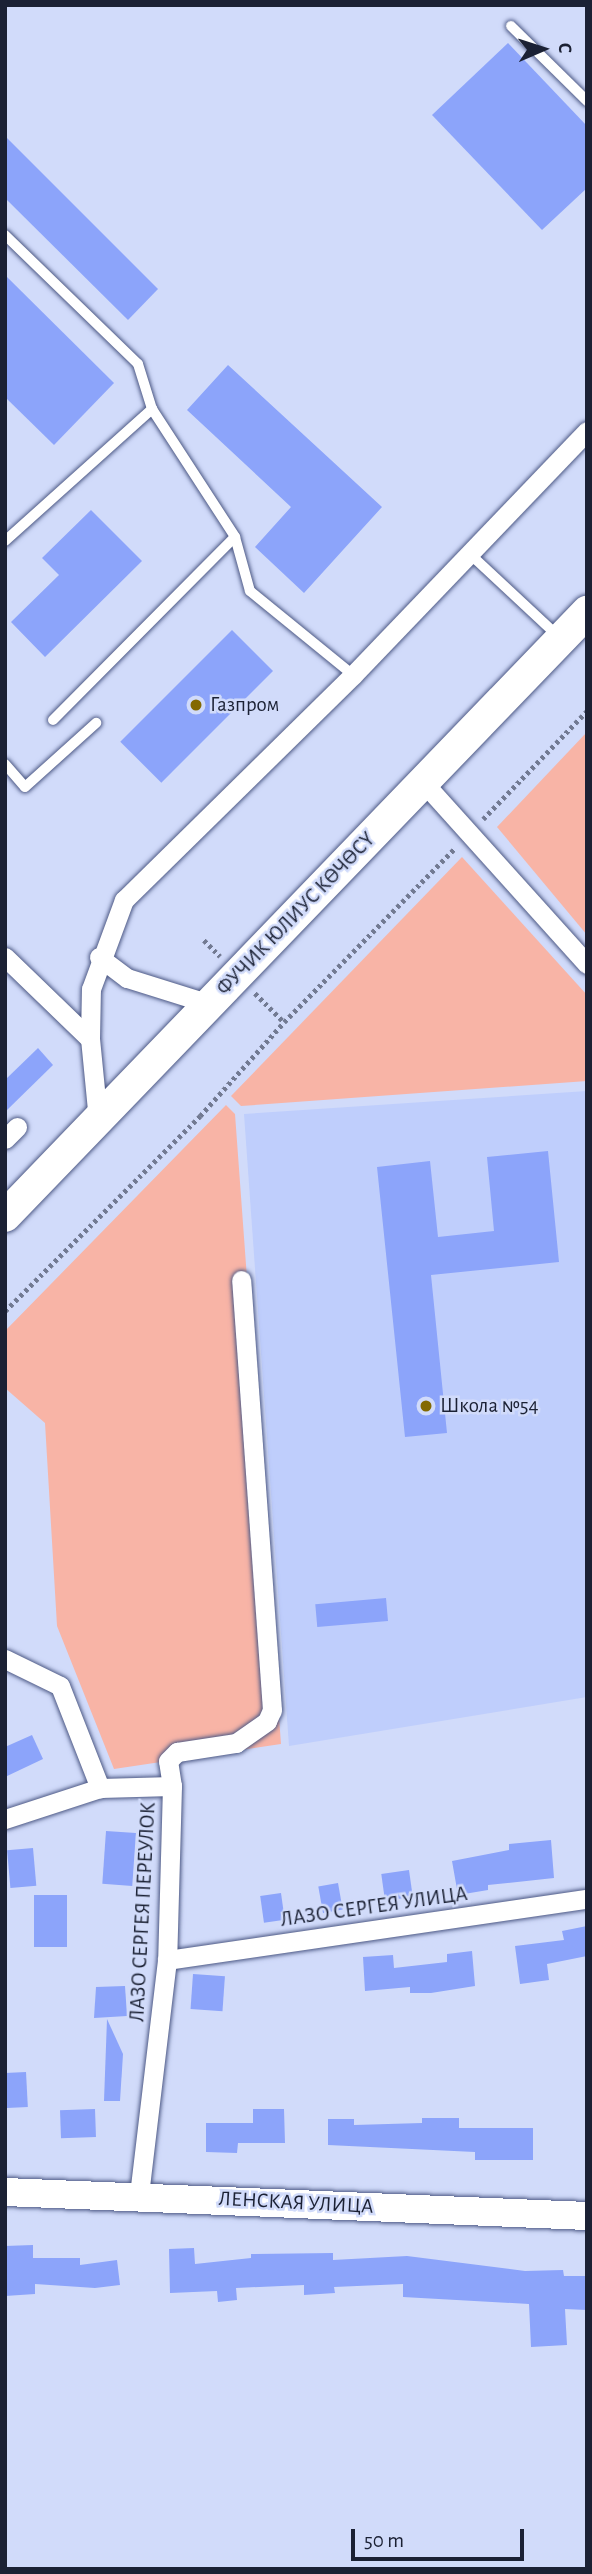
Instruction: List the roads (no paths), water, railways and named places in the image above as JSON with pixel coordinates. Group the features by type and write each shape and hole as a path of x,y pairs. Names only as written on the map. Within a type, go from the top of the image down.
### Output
{"main road":[{"name":"ФУЧИК ЮЛИУС КӨЧӨСҮ","path":"5,1216 587,612"},
{"name":"ЛЕНСКАЯ УЛИЦА","path":"5,2192 587,2216"}],"street":[{"path":"98,1120 90,1039 90,989 99,957 124,900 353,675 587,430"},
{"path":"423,782 587,964"},
{"path":"5,957 90,1039"},
{"path":"99,957 127,978 210,1004"},
{"path":"172,1786 168,1761 177,1752 236,1743 258,1729 272,1710 241,1280"},
{"path":"5,1659 60,1686 100,1788"},
{"name":"ЛАЗО СЕРГЕЯ ПЕРЕУЛОК","path":"5,1819 100,1788 172,1786 167,1960 139,2196"},
{"name":"ЛАЗО СЕРГЕЯ УЛИЦА","path":"167,1960 587,1899"}],"lane":[{"path":"511,26 587,101"},
{"path":"5,235 138,364 152,409 235,537 250,592 353,675"},
{"path":"5,541 152,409"},
{"path":"52,720 235,537"},
{"path":"470,554 561,639"},
{"path":"5,764 25,788 96,723"}],"place":[{"name":"Газпром","path":"196,705"},
{"name":"Школа №54","path":"426,1406"}]}
